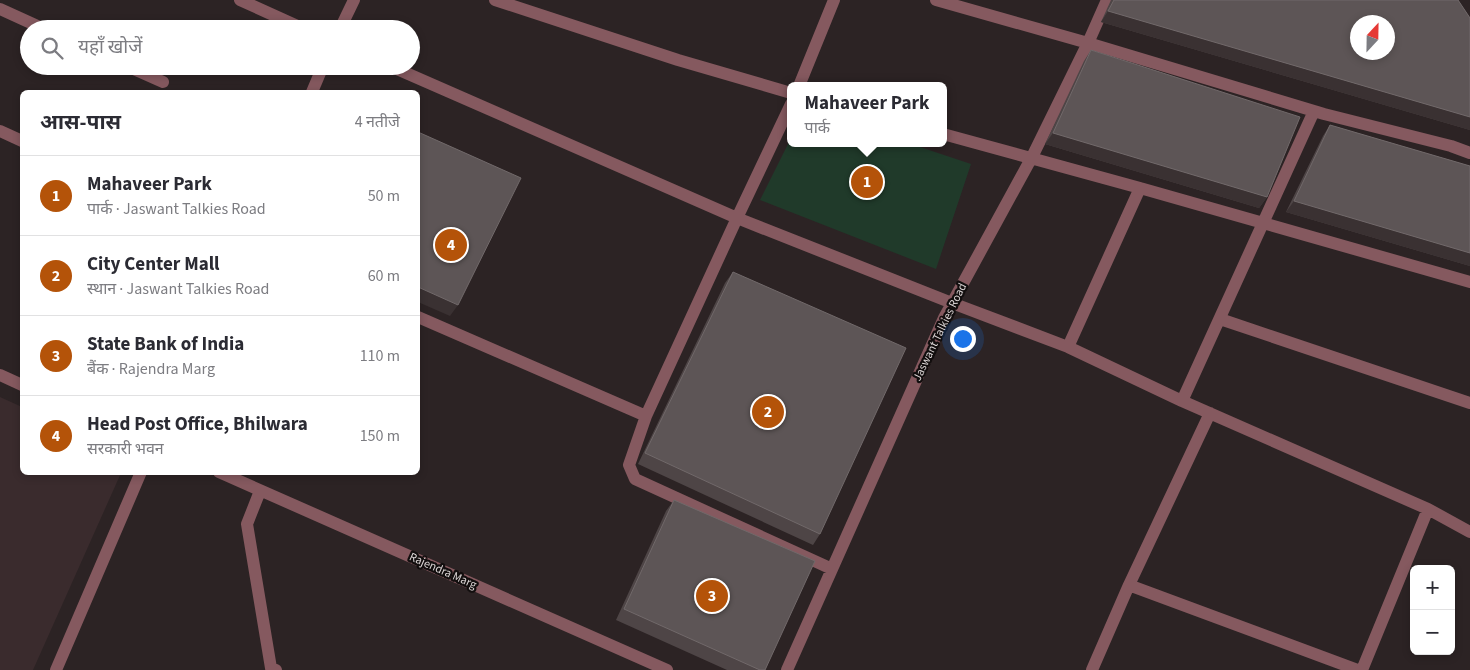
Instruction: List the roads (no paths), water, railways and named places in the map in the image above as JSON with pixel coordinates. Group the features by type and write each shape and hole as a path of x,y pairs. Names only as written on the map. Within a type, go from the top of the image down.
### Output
{"street":[{"path":"240,0 284,20"},
{"path":"344,20 354,0"},
{"path":"495,0 678,60 787,92"},
{"path":"801,82 834,0"},
{"path":"936,0 1088,43 1314,111 1450,146 1470,153"},
{"name":"Jaswant Talkies Road","path":"788,670 944,318 1032,157 1107,0"},
{"path":"0,9 24,20"},
{"path":"147,75 163,82"},
{"path":"313,90 319,75"},
{"path":"411,75 737,218 1068,347 1182,401 1428,509 1470,532"},
{"path":"1182,401 1314,111"},
{"path":"787,112 646,416 629,465 635,479 832,569"},
{"path":"0,131 20,140"},
{"path":"947,135 1032,157 1470,282"},
{"path":"1068,347 1140,188"},
{"path":"420,318 646,416"},
{"path":"1220,319 1470,403"},
{"path":"0,375 20,384"},
{"path":"1092,670 1129,585 1210,413"},
{"path":"56,670 140,475"},
{"name":"Rajendra Marg","path":"225,475 667,670"},
{"path":"260,491 247,524 271,668 276,670"},
{"path":"1362,670 1428,509"},
{"path":"1129,585 1358,670"}],"place":[{"name":"Mahaveer Park","path":"867,182"},
{"name":"Head Post Office, Bhilwara","path":"451,245"},
{"name":"City Center Mall","path":"768,412"},
{"name":"State Bank of India","path":"712,596"}]}
